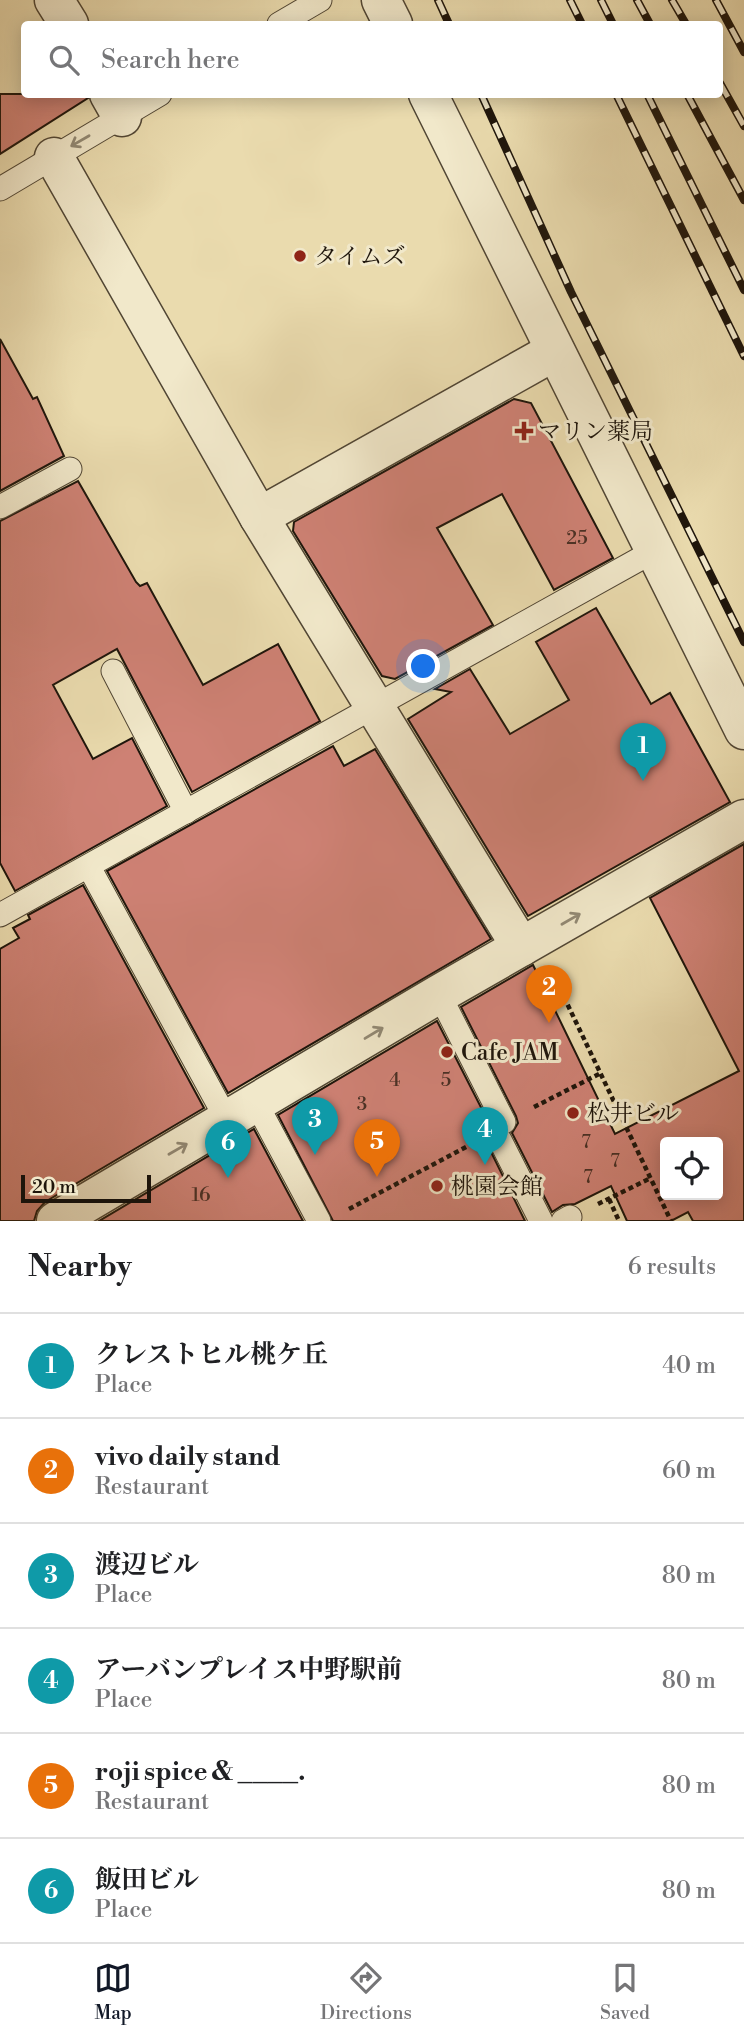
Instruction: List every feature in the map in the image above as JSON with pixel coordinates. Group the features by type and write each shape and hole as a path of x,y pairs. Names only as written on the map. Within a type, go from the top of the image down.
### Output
{"street":[{"path":"54,0 66,21"},
{"path":"381,0 392,21"},
{"path":"430,98 744,730"},
{"path":"54,157 259,517 374,708 529,943"},
{"path":"259,517 555,351"},
{"path":"56,1221 439,994 744,819"}],"lane":[{"path":"284,21 320,0"},
{"path":"0,189 54,157 116,106 145,98"},
{"path":"0,506 70,469"},
{"path":"0,915 654,551"},
{"path":"113,671 186,812"},
{"path":"89,867 241,1111 319,1221"},
{"path":"439,994 541,1221"}],"path":[{"path":"529,943 651,1178 670,1221"},
{"path":"566,1219 651,1178"},
{"path":"609,1199 619,1221"}],"building":[{"path":"0,94 21,94 21,98 88,98 0,154"},
{"path":"0,339 33,399 37,397 64,456 0,491"},
{"path":"514,399 531,403 613,558 554,590 502,494 437,528 493,625 395,679 382,676 293,531 294,522"},
{"path":"78,481 136,582 140,586 147,583 203,685 278,644 320,721 192,792 117,649 53,685 93,759 132,738 167,806 15,891 0,863 0,521"},
{"path":"596,608 651,704 670,693 730,802 528,916 408,719 451,692 435,689 470,669 510,734 569,700 536,642"},
{"path":"333,746 344,766 375,749 491,939 228,1093 107,871"},
{"path":"744,844 744,1221 693,1221 688,1212 671,1221 627,1221 611,1186 552,1212 512,1133 518,1123 516,1116 461,1007 533,965 615,1134 739,1071 650,898"},
{"path":"83,885 204,1108 45,1202 37,1211 34,1221 0,1221 0,949 19,938 13,928 30,919 28,915"},
{"path":"437,1021 492,1129 486,1139 488,1146 525,1221 333,1221 278,1115"},
{"path":"254,1129 303,1221 99,1221"}],"railway":[{"path":"438,0 448,21"},
{"path":"570,0 580,21"},
{"path":"601,0 612,21"},
{"path":"637,0 648,21"},
{"path":"672,0 684,21"},
{"path":"716,0 744,52"},
{"path":"723,88 744,126"},
{"path":"483,98 571,292 744,642"},
{"path":"618,98 744,356"},
{"path":"649,98 744,290"},
{"path":"689,98 744,200"}],"place":[{"name":"タイムズ","path":"300,256"},
{"name":"マリン薬局","path":"524,431"},
{"name":"クレストヒル桃ケ丘","path":"643,781"},
{"name":"vivo daily stand","path":"549,1023"},
{"name":"Cafe JAM","path":"447,1052"},
{"name":"松井ビル","path":"573,1113"},
{"name":"渡辺ビル","path":"315,1155"},
{"name":"アーバンプレイス中野駅前","path":"485,1165"},
{"name":"roji spice & ____.","path":"377,1177"},
{"name":"飯田ビル","path":"228,1178"},
{"name":"桃園会館","path":"437,1186"}]}
